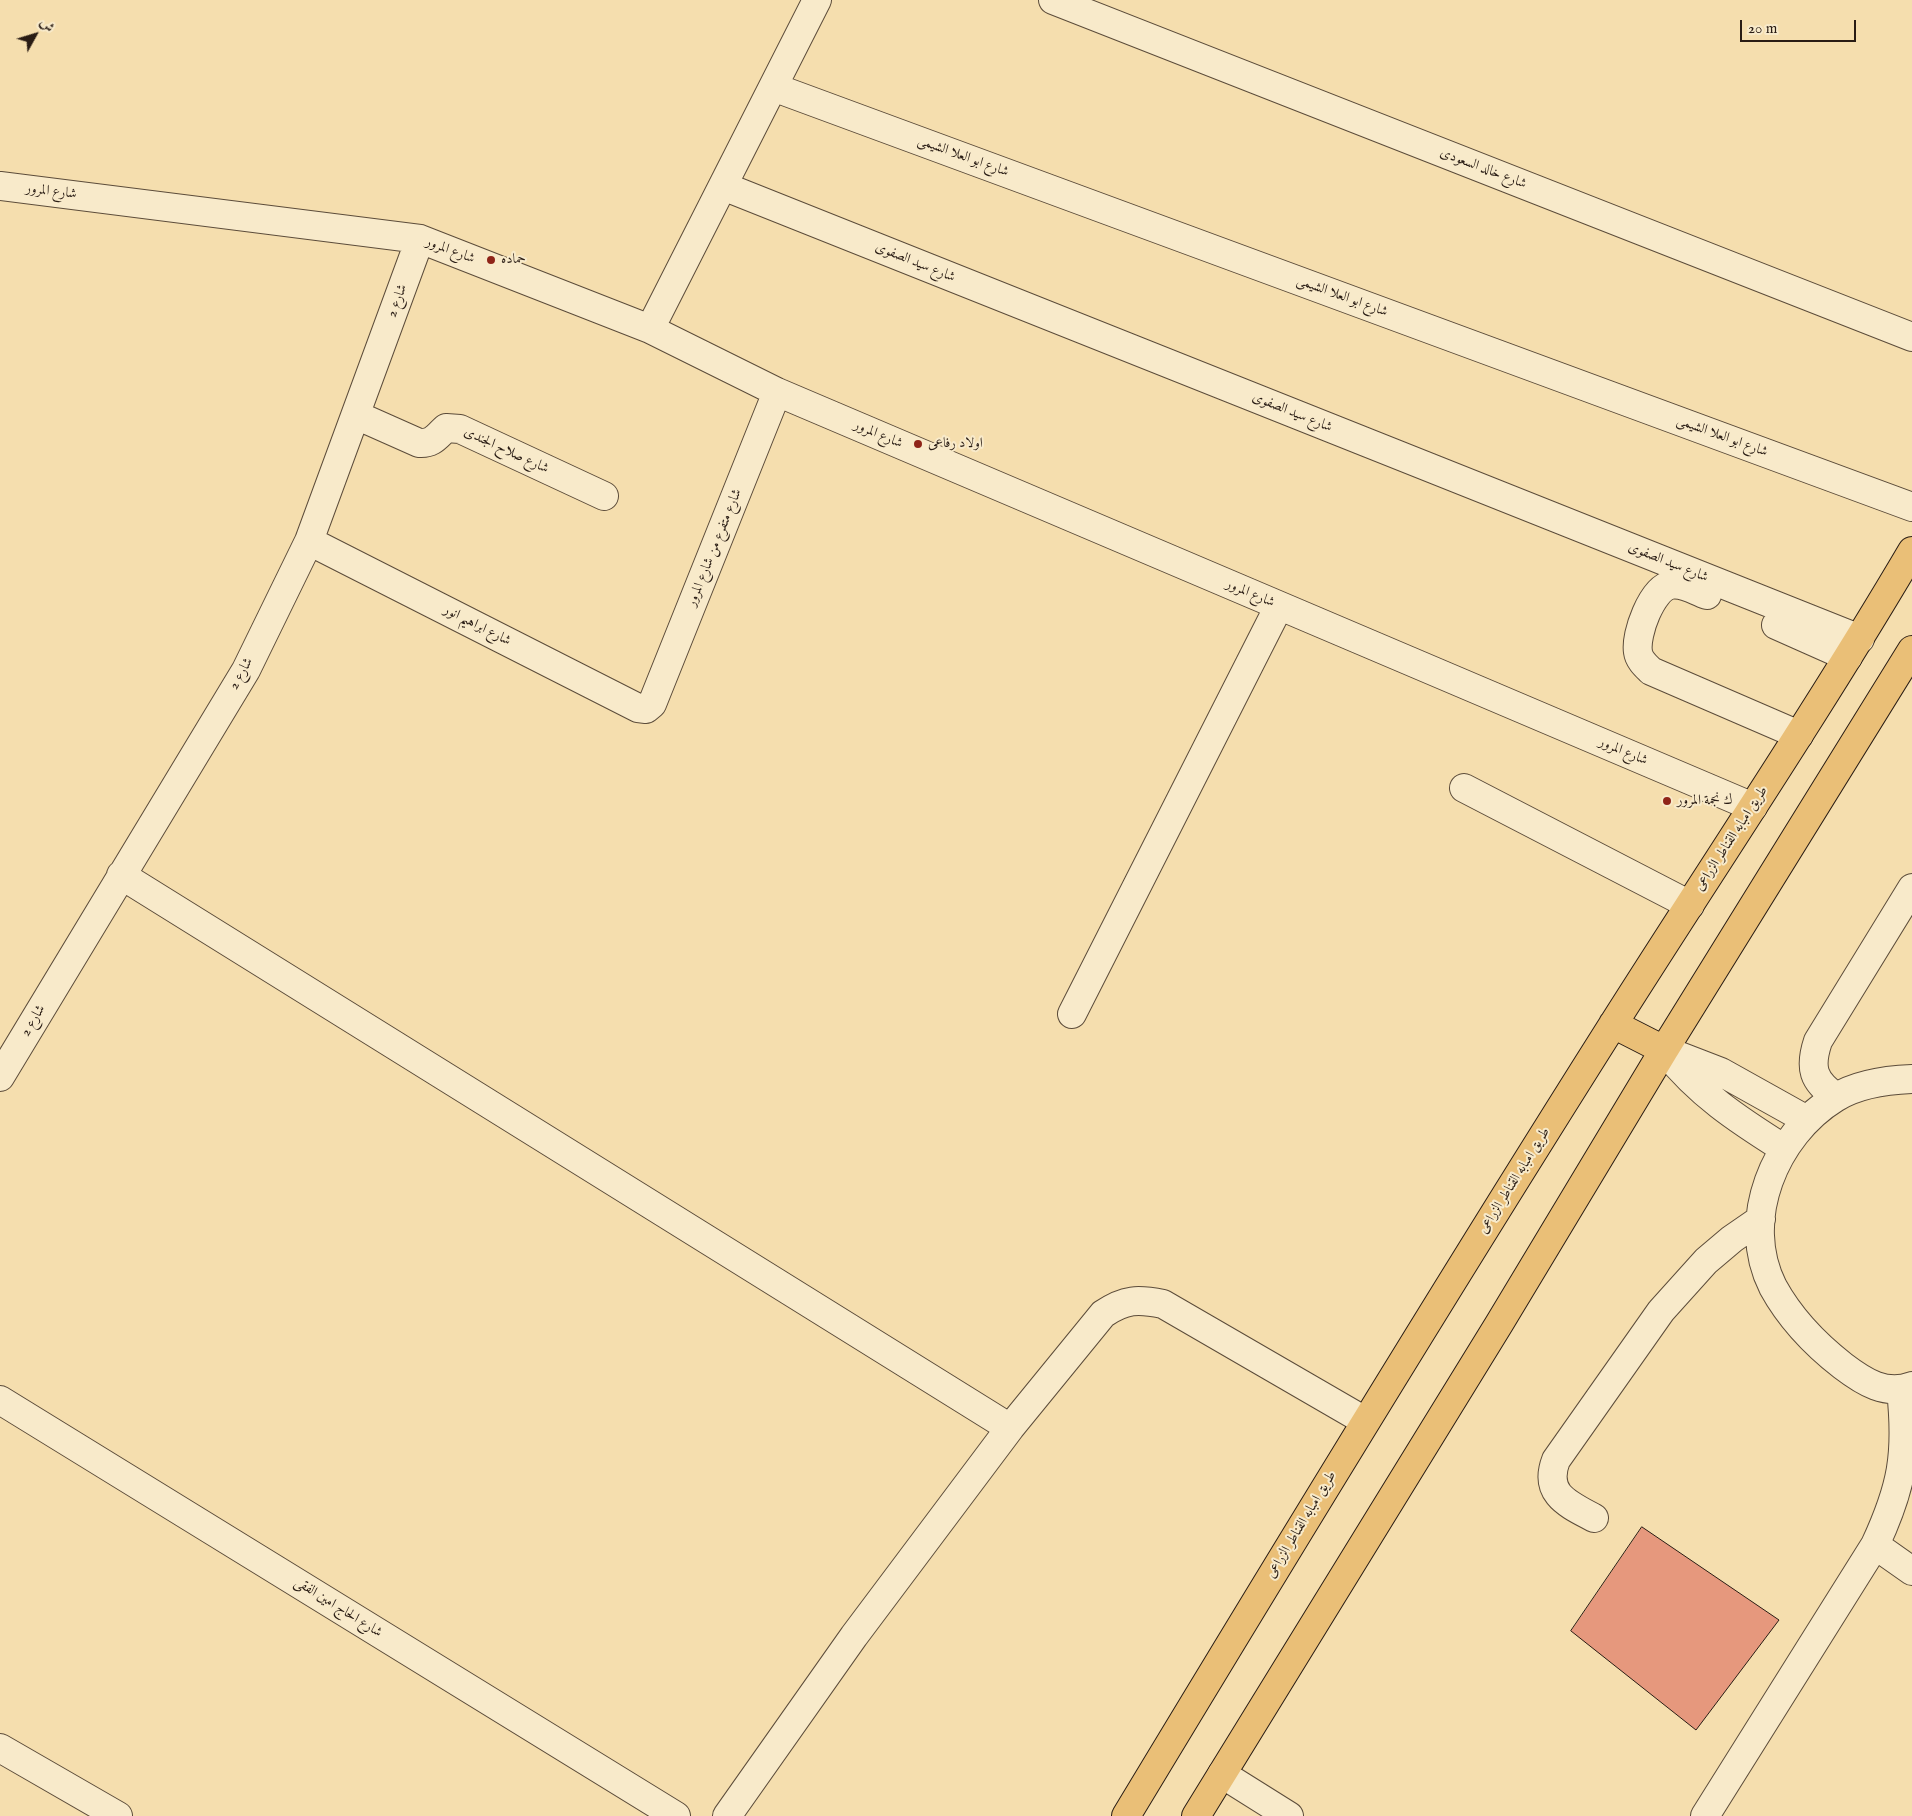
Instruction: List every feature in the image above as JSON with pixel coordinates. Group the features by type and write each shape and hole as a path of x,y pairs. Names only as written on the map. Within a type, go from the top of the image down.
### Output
{"main road":[{"name":"طريق امبابه القناطر الزراعى","path":"1126,1816 1365,1421 1613,1024 1854,648 1912,551"},
{"path":"1196,1816 1493,1333 1664,1050 1912,650"},
{"path":"1613,1024 1664,1050"}],"street":[{"path":"650,329 817,0"},
{"name":"شارع خالد السعودى","path":"1053,0 1912,337"},
{"name":"شارع ابو العلا الشيمى","path":"773,87 1912,507"},
{"name":"شارع المرور","path":"0,186 420,239 650,329 777,392 1753,807"},
{"name":"شارع سيد الصفوى","path":"723,186 1854,648"},
{"name":"شارع 2","path":"0,1077 246,670 309,541 420,239"},
{"name":"شارع متفرع من شارع المرور","path":"649,707 777,392"},
{"name":"شارع صلاح الجندى","path":"356,415 419,443 431,442 446,428 456,428 604,496"},
{"name":"شارع ابراهيم انور","path":"309,541 638,708 649,707"},
{"path":"1799,735 1651,671 1638,654 1638,644 1652,600 1658,591 1669,585 1680,584 1854,648"},
{"path":"1072,1014 1279,606"},
{"path":"1464,788 1690,905"},
{"path":"121,875 1010,1428"},
{"path":"1836,1098 1822,1088 1814,1073 1813,1057 1818,1041 1912,888"},
{"path":"1664,1050 1721,1072 1807,1120"},
{"path":"1664,1050 1684,1075 1704,1094 1727,1112 1783,1148"},
{"path":"1705,1816 1875,1545 1892,1509 1902,1470 1908,1392 1878,1388 1858,1378 1825,1352 1796,1321 1773,1286 1763,1253 1761,1219 1767,1182 1783,1148 1807,1120 1836,1098 1870,1084 1912,1079"},
{"path":"1594,1518 1567,1503 1558,1495 1552,1484 1552,1472 1556,1460 1660,1311 1706,1261 1732,1239 1761,1219"},
{"path":"727,1816 854,1636 1010,1428 1103,1314 1117,1304 1141,1299 1163,1304 1365,1421"},
{"name":"شارع الحاج امين الفقى","path":"0,1400 676,1816"},
{"path":"1875,1545 1912,1571"},
{"path":"0,1748 118,1816"},
{"path":"1222,1774 1289,1816"}],"building":[{"path":"1642,1527 1779,1620 1696,1730 1571,1631"}],"place":[{"name":"حماده","path":"491,260"},
{"name":"اولاد رفاعى","path":"918,444"},
{"name":"ك نجمة المرور","path":"1667,801"}]}
